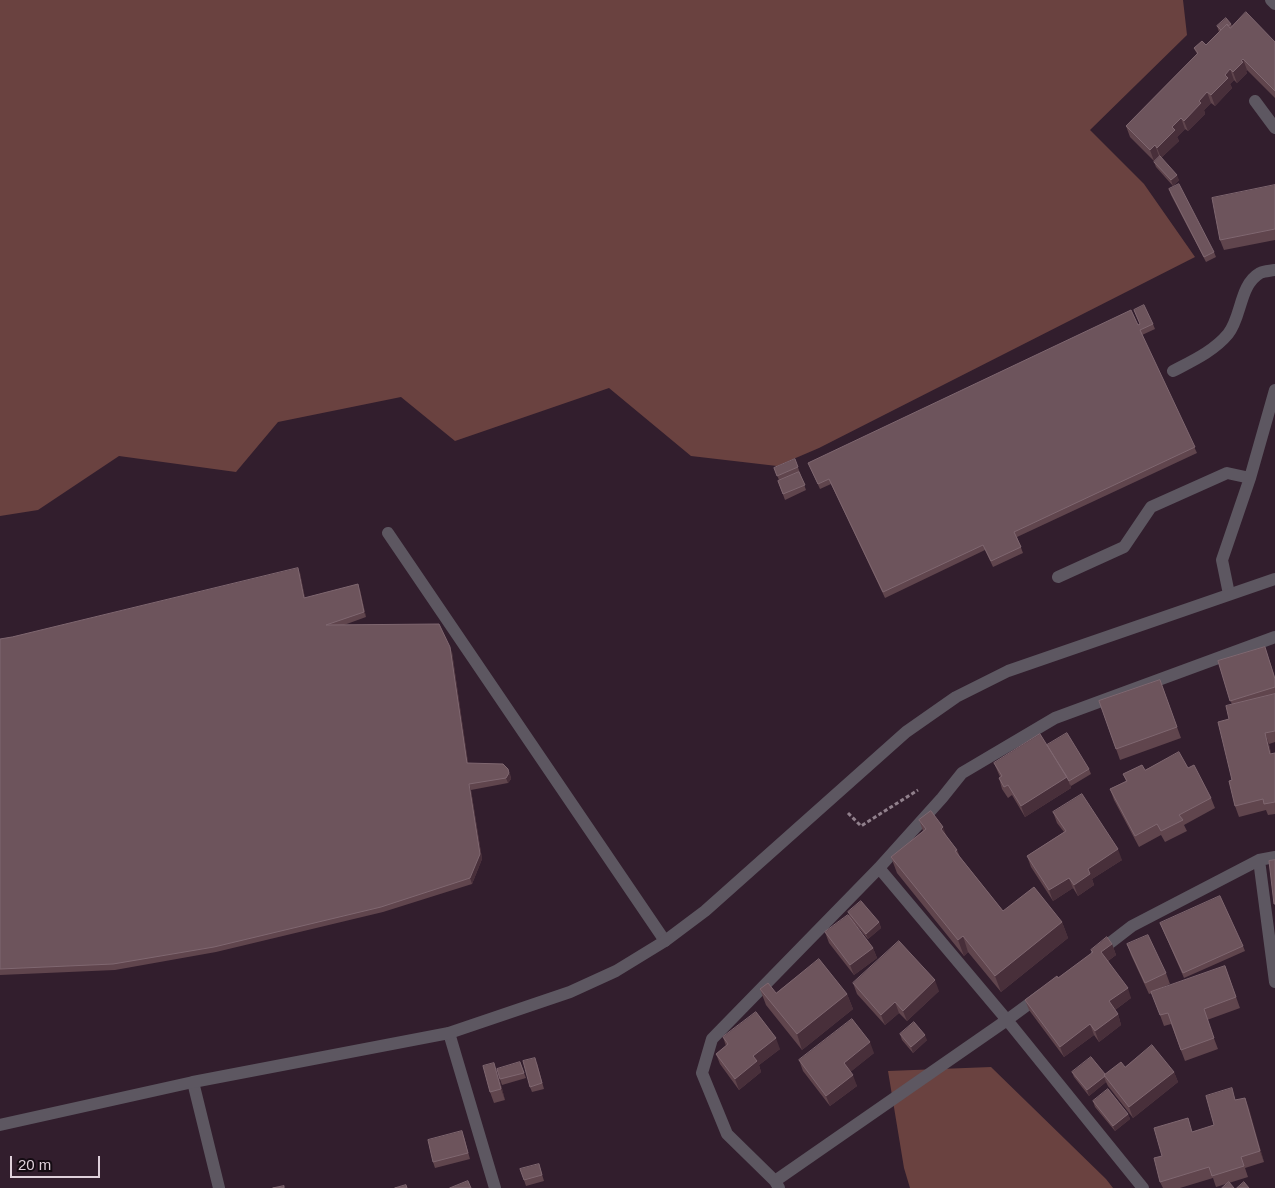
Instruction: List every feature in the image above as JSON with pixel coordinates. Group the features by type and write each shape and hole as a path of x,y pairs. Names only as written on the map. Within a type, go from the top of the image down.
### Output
{"street":[{"path":"1271,0 1275,4"},
{"path":"1255,101 1275,128"},
{"path":"1173,372 1208,352 1228,334 1237,318 1250,281 1261,272 1275,270"},
{"path":"1229,594 1222,560 1250,478 1275,390"},
{"path":"1058,577 1124,548 1151,506 1227,473 1250,478"},
{"path":"388,533 665,941"},
{"path":"0,1125 193,1082 450,1033 570,992 616,971 665,941 705,911 906,732 956,697 1008,672 1275,579"},
{"path":"1054,985 777,1185 727,1134 702,1072 712,1039 878,868 942,798 962,773 1055,718 1275,637"},
{"path":"1085,961 1132,926 1259,860 1275,858"},
{"path":"1259,860 1275,982"},
{"path":"878,868 1007,1020 1143,1188"},
{"path":"450,1033 495,1188"},
{"path":"193,1082 219,1188"}],"path":[{"path":"833,798 860,826 927,784 942,798"}],"shaded area":[{"path":"0,0 1183,0 1187,35 1090,130 1144,184 1195,257 819,448 777,466 691,456 609,388 455,441 401,397 278,422 236,472 119,456 38,510 0,516"},
{"path":"991,1067 1113,1188 910,1188 904,1168 888,1071"}],"building":[{"path":"1246,12 1275,42 1275,91 1243,59 1241,61 1243,62 1233,72 1230,69 1225,75 1228,78 1211,95 1207,92 1199,101 1201,103 1184,121 1181,118 1172,127 1175,130 1157,148 1155,145 1150,150 1126,126 1198,53 1194,48 1202,41 1206,45 1227,24 1230,28"},
{"path":"1226,18 1231,24 1228,26 1227,24 1221,30 1217,26"},
{"path":"1160,156 1177,175 1171,180 1154,162"},
{"path":"1179,184 1214,252 1204,257 1169,189"},
{"path":"1275,185 1275,229 1220,240 1212,198"},
{"path":"1144,305 1153,324 1140,330 1195,447 1014,532 1021,547 991,561 983,545 883,592 829,479 818,484 808,463 1131,310 1138,325 1140,324 1134,310"},
{"path":"795,459 798,467 777,476 774,468"},
{"path":"799,472 805,485 783,494 778,481"},
{"path":"298,568 304,598 358,584 364,612 326,625 439,624 450,647 467,763 503,764 509,773 506,778 469,784 480,854 470,878 381,907 214,947 113,964 0,969 0,639"},
{"path":"1265,647 1275,679 1275,687 1230,701 1218,661"},
{"path":"1160,680 1177,727 1116,749 1099,701"},
{"path":"1275,694 1275,731 1265,733 1270,754 1275,753 1275,802 1264,804 1263,799 1235,806 1229,781 1232,780 1218,722 1229,719 1226,706"},
{"path":"1067,733 1089,769 1069,781 1047,745"},
{"path":"1040,734 1067,777 1021,806 1008,785 1004,787 999,778 1002,776 994,763"},
{"path":"1179,752 1188,768 1194,765 1211,798 1179,815 1183,820 1161,831 1157,824 1135,836 1110,789 1127,781 1123,774 1142,765 1145,770"},
{"path":"1082,794 1118,849 1088,869 1090,874 1074,885 1069,878 1049,890 1027,856 1066,831 1053,812"},
{"path":"931,811 943,827 941,829 957,850 955,851 1003,911 1034,887 1062,922 995,976 963,936 958,940 891,857 926,829 919,820"},
{"path":"1275,860 1275,904 1274,904 1269,861"},
{"path":"1220,896 1243,946 1183,973 1160,923"},
{"path":"861,901 879,922 866,934 848,912"},
{"path":"848,915 873,948 850,965 825,932"},
{"path":"1148,935 1166,973 1145,983 1127,944"},
{"path":"1107,937 1112,944 1101,952 1128,988 1109,1001 1118,1014 1095,1031 1090,1024 1060,1047 1025,1000 1093,952 1091,950"},
{"path":"899,941 935,980 903,1011 895,1002 881,1015 853,983"},
{"path":"819,959 847,994 797,1034 760,989 768,983 776,993"},
{"path":"1225,966 1236,997 1204,1009 1214,1038 1181,1050 1168,1013 1160,1015 1151,992"},
{"path":"756,1012 776,1038 753,1056 757,1061 735,1079 716,1054 728,1044 723,1037"},
{"path":"852,1019 870,1042 844,1063 853,1075 826,1096 799,1060"},
{"path":"914,1022 925,1035 911,1047 900,1034"},
{"path":"1152,1045 1174,1072 1129,1107 1104,1075 1121,1062 1125,1067"},
{"path":"1091,1057 1105,1076 1087,1090 1072,1072"},
{"path":"535,1058 542,1083 530,1087 523,1061"},
{"path":"520,1062 524,1073 500,1079 497,1069"},
{"path":"494,1063 501,1089 490,1092 483,1066"},
{"path":"1232,1088 1235,1100 1245,1098 1260,1151 1241,1157 1244,1166 1212,1176 1209,1167 1160,1182 1154,1158 1162,1156 1154,1128 1188,1118 1192,1132 1214,1125 1206,1096"},
{"path":"1108,1089 1128,1114 1113,1126 1093,1101"},
{"path":"462,1131 468,1153 433,1162 428,1140"},
{"path":"539,1164 542,1175 524,1180 520,1169"},
{"path":"468,1181 471,1188 450,1188"},
{"path":"1229,1182 1234,1188 1222,1188"},
{"path":"1244,1182 1249,1188 1237,1188"},
{"path":"406,1185 407,1188 395,1188"}]}
